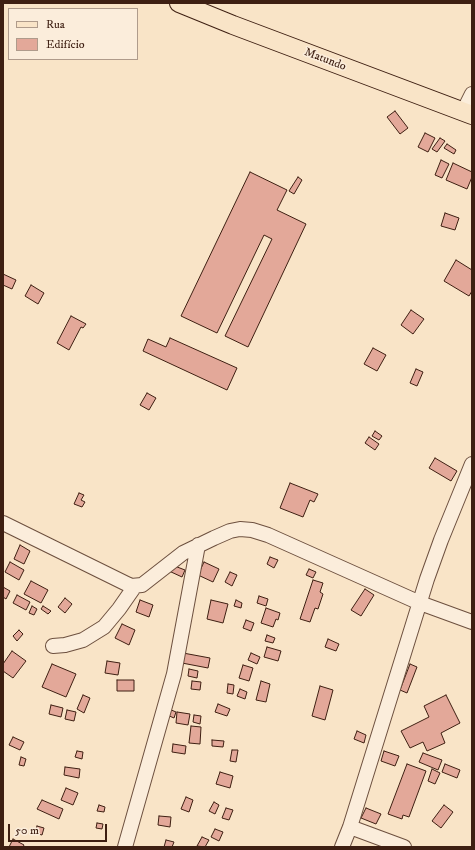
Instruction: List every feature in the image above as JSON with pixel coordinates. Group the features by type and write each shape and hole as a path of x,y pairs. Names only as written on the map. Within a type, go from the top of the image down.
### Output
{"main road":[{"name":"Matundo","path":"179,3 232,25 468,113"}],"street":[{"path":"468,113 472,94"},
{"path":"342,847 350,827 441,540 472,464"},
{"path":"3,522 127,585 135,586 142,585 172,561 198,545 230,530 252,530 268,535 420,603 472,622"},
{"path":"125,847 174,674 198,545"},
{"path":"53,646 65,645 83,640 104,627 120,609 135,586"},
{"path":"350,827 404,847"}],"building":[{"path":"395,111 408,128 400,134 387,117"},
{"path":"425,133 435,138 428,152 418,147"},
{"path":"440,138 445,141 437,152 432,149"},
{"path":"447,144 456,150 454,154 444,148"},
{"path":"441,160 449,164 442,178 435,175"},
{"path":"453,163 472,172 472,177 467,189 446,180"},
{"path":"250,172 287,190 277,210 306,224 248,347 225,336 272,239 264,235 217,333 181,316"},
{"path":"298,177 302,180 294,194 289,191"},
{"path":"445,213 459,218 455,230 441,226"},
{"path":"456,260 472,270 472,291 469,296 444,281"},
{"path":"3,274 16,280 12,289 3,285"},
{"path":"31,285 44,293 38,304 25,296"},
{"path":"411,310 424,319 413,334 401,325"},
{"path":"71,316 86,324 83,328 81,327 69,350 57,343"},
{"path":"170,338 237,368 227,390 143,351 148,339 166,347"},
{"path":"373,348 386,355 377,371 364,364"},
{"path":"416,369 423,372 417,386 410,383"},
{"path":"147,393 156,398 149,410 140,405"},
{"path":"375,431 382,436 379,440 372,436"},
{"path":"369,437 379,444 375,450 365,443"},
{"path":"435,458 457,471 451,481 429,468"},
{"path":"290,483 318,494 314,502 310,500 303,517 280,508"},
{"path":"79,493 84,495 81,500 85,502 82,507 74,504"},
{"path":"20,545 30,551 24,564 14,559"},
{"path":"270,557 278,560 274,568 267,564"},
{"path":"10,562 24,570 19,580 5,572"},
{"path":"204,562 219,569 213,582 198,575"},
{"path":"172,565 185,570 182,577 169,571"},
{"path":"309,569 316,572 313,578 306,575"},
{"path":"230,572 237,575 232,586 225,582"},
{"path":"313,580 323,583 320,592 323,594 318,609 315,608 310,622 300,619"},
{"path":"31,581 48,590 41,603 24,594"},
{"path":"3,587 10,591 6,599 3,597"},
{"path":"365,589 374,595 361,616 351,610"},
{"path":"17,595 30,602 26,610 13,603"},
{"path":"259,596 268,599 266,606 257,603"},
{"path":"65,598 72,604 65,613 58,607"},
{"path":"140,600 153,605 149,617 136,612"},
{"path":"211,600 228,604 223,623 207,619"},
{"path":"236,600 242,603 241,608 234,606"},
{"path":"32,606 37,609 34,615 29,613"},
{"path":"43,606 51,611 48,614 41,609"},
{"path":"266,608 280,613 278,620 276,619 273,627 261,623"},
{"path":"246,620 254,623 251,631 243,628"},
{"path":"122,624 135,630 129,645 115,638"},
{"path":"19,630 23,634 17,641 13,636"},
{"path":"267,635 275,638 273,643 265,641"},
{"path":"328,639 339,644 336,651 325,647"},
{"path":"267,647 281,651 278,661 264,657"},
{"path":"12,651 26,661 13,678 3,671 3,664"},
{"path":"183,653 210,658 208,668 182,663"},
{"path":"251,653 260,657 257,664 248,660"},
{"path":"107,661 120,663 118,675 105,673"},
{"path":"52,664 76,674 66,697 42,687"},
{"path":"410,664 417,667 407,693 400,690"},
{"path":"243,665 253,668 249,681 239,678"},
{"path":"189,669 198,671 197,678 188,676"},
{"path":"117,680 134,680 134,691 117,691"},
{"path":"192,681 201,682 200,690 191,689"},
{"path":"261,681 270,684 266,702 256,700"},
{"path":"228,684 234,685 233,694 227,693"},
{"path":"320,686 333,690 325,720 312,716"},
{"path":"240,689 247,692 245,699 237,696"},
{"path":"83,695 90,698 84,713 77,709"},
{"path":"446,695 460,723 441,733 445,743 427,751 423,742 410,748 401,731 429,717 424,706"},
{"path":"218,704 230,709 227,716 215,712"},
{"path":"51,705 63,708 61,717 49,714"},
{"path":"169,709 176,712 174,718 167,715"},
{"path":"67,710 76,712 74,721 65,719"},
{"path":"177,712 190,714 188,725 176,723"},
{"path":"194,715 201,716 200,724 193,722"},
{"path":"191,726 201,727 200,744 189,743"},
{"path":"357,731 366,735 364,743 354,739"},
{"path":"13,737 24,742 20,750 9,745"},
{"path":"212,740 224,741 223,747 212,746"},
{"path":"173,744 186,746 185,754 172,752"},
{"path":"232,750 238,750 236,762 230,761"},
{"path":"77,751 83,752 82,759 75,757"},
{"path":"384,751 399,756 395,766 381,761"},
{"path":"423,753 442,760 438,770 419,762"},
{"path":"21,757 26,759 24,766 19,765"},
{"path":"407,764 426,771 409,817 403,815 402,819 388,814"},
{"path":"445,764 460,770 457,778 442,772"},
{"path":"65,767 80,769 79,778 64,775"},
{"path":"432,769 440,773 435,784 428,781"},
{"path":"220,772 233,776 230,788 216,784"},
{"path":"66,788 78,793 73,805 61,800"},
{"path":"186,797 193,800 189,812 181,809"},
{"path":"42,800 63,809 59,819 37,809"},
{"path":"214,802 219,805 215,814 209,811"},
{"path":"99,805 105,807 104,812 97,811"},
{"path":"444,805 453,812 441,828 432,821"},
{"path":"226,808 233,810 229,820 222,818"},
{"path":"366,808 381,814 376,824 361,818"},
{"path":"159,816 171,817 170,827 158,825"},
{"path":"97,823 103,824 102,829 96,828"},
{"path":"37,826 44,828 42,835 35,833"},
{"path":"215,829 223,832 219,841 211,837"},
{"path":"202,837 209,840 205,847 197,846"},
{"path":"13,839 24,845 23,847 9,847"},
{"path":"166,840 174,842 172,847 164,847"}]}
